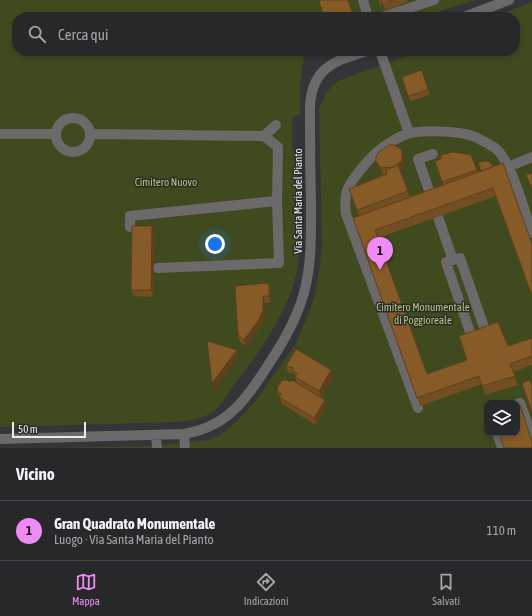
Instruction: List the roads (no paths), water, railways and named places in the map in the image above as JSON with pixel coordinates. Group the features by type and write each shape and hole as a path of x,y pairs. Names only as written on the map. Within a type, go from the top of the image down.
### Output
{"street":[{"path":"363,0 367,12"},
{"path":"397,12 434,0"},
{"path":"477,12 509,0"},
{"name":"Via Santa Maria del Pianto","path":"0,439 184,434 199,431 212,426 234,410 265,370 289,330 304,294 310,258 310,106 314,84 320,73 330,65 354,56"},
{"path":"382,56 409,133"},
{"path":"73,117 82,120 88,126 91,134 88,143 82,150 73,152 64,149 58,143 56,134 58,125 65,119 73,117"},
{"path":"264,136 276,125"},
{"path":"418,408 350,226 344,203 346,189 372,156 390,142 409,133 439,132 465,134 495,148 508,167 532,233"},
{"path":"0,134 56,134"},
{"path":"91,134 264,136 278,147 277,201 279,263 158,268"},
{"path":"432,199 418,159 433,154"},
{"path":"508,167 532,157"},
{"path":"130,227 130,216 277,201"},
{"path":"438,217 453,260"},
{"path":"472,338 446,262 460,258 486,333"},
{"path":"520,403 532,435"},
{"path":"184,434 185,448"},
{"path":"156,435 157,448"},
{"path":"498,436 502,448"}],"place":[{"name":"Gran Quadrato Monumentale","path":"380,270"}],"park label":[{"name":"Cimitero Nuovo","path":"166,182"},
{"name":"Cimitero Monumentale di Poggioreale","path":"423,313"}]}
